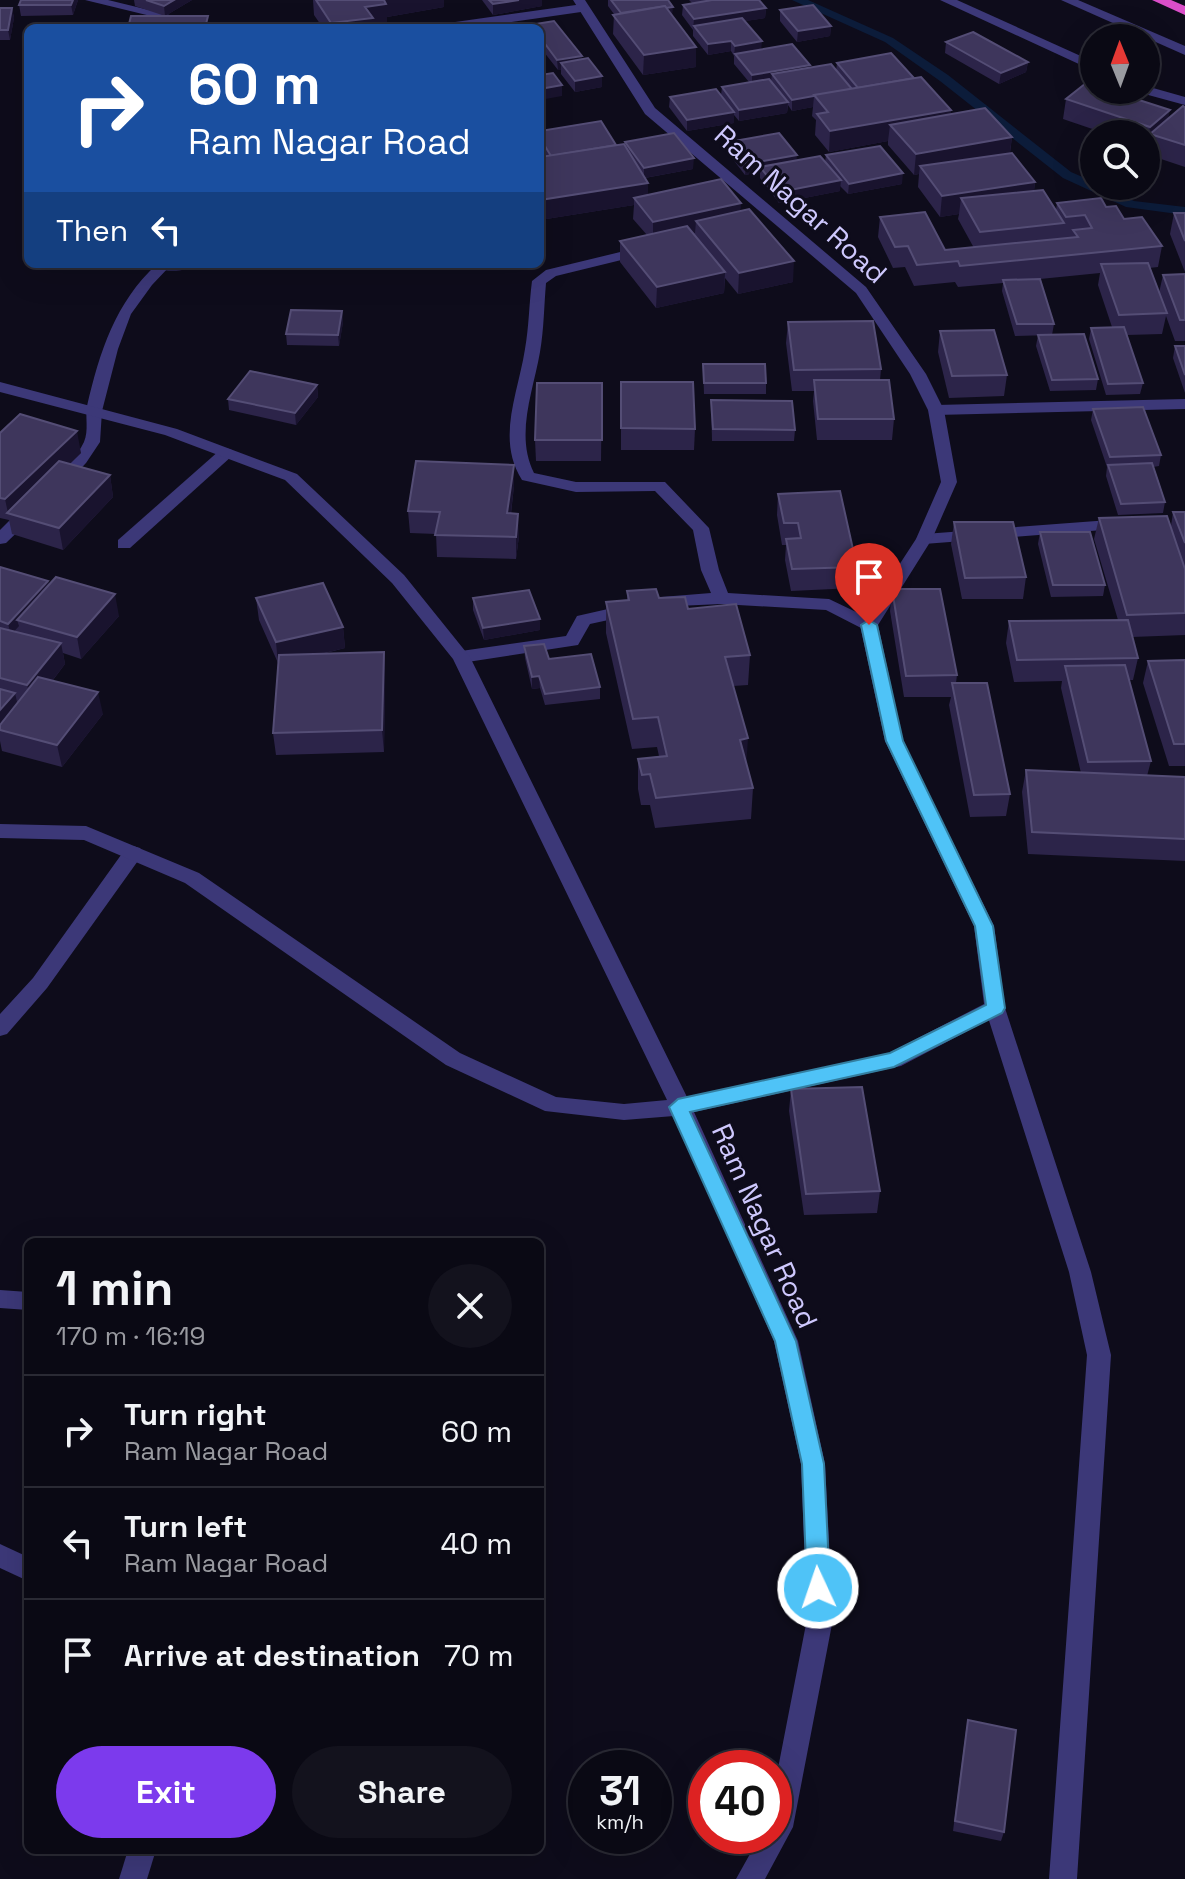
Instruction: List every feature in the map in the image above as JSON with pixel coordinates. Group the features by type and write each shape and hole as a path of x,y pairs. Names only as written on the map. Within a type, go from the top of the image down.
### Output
{"highway":[{"path":"1159,0 1185,11"}],"street":[{"path":"91,0 199,24"},
{"path":"946,0 1080,61"},
{"path":"1067,0 1185,51"},
{"path":"464,24 581,4"},
{"name":"Ram Nagar Road","path":"581,4 650,111 767,219 861,290 918,374 936,410 949,482 924,539 869,625"},
{"path":"1160,94 1185,101"},
{"path":"656,247 551,273 539,281 533,348 516,436 518,457 528,477 576,487 659,486 701,528 710,570 721,598"},
{"path":"0,539 89,452 98,427 94,411 122,312 139,286 161,268"},
{"path":"0,387 171,432 291,477 398,579 461,657 655,1049 678,1107 624,1112 553,1105 453,1059 192,878 86,833 0,831"},
{"path":"936,410 1185,404"},
{"path":"124,544 226,453"},
{"path":"924,539 1143,524"},
{"path":"461,657 572,641 583,620 660,603 721,598 829,605 869,625 894,741 984,926 995,1008 1080,1272 1099,1355 1063,1879"},
{"path":"0,1028 40,983 133,853"},
{"name":"Ram Nagar Road","path":"750,1879 780,1827 820,1619 813,1464 786,1341 678,1107 894,1060 995,1008"},
{"path":"0,1299 24,1301"},
{"path":"0,1555 24,1568"},
{"path":"133,1879 141,1854"}],"building":[{"path":"21,0 73,0 71,5 19,5"},
{"path":"146,0 174,0 164,6"},
{"path":"316,0 384,0 386,4 365,7 373,18 331,23"},
{"path":"489,0 519,0 493,4"},
{"path":"611,0 668,0 673,7 621,13"},
{"path":"712,0 759,0 766,8 694,19 683,5"},
{"path":"813,5 831,26 798,31 780,10"},
{"path":"665,6 696,47 644,55 613,15"},
{"path":"0,8 12,8 8,30 0,30"},
{"path":"131,16 208,16 206,24 129,24"},
{"path":"742,18 762,41 735,46 731,41 708,44 694,26"},
{"path":"554,21 582,56 557,60 544,42 544,24 536,24"},
{"path":"973,32 1028,62 1001,73 946,42"},
{"path":"792,44 810,65 752,75 735,54"},
{"path":"891,53 914,78 858,88 837,63"},
{"path":"588,58 602,76 575,81 561,63"},
{"path":"831,64 852,89 792,100 772,74"},
{"path":"553,73 562,85 544,88 544,74"},
{"path":"921,77 951,110 830,131 817,114 828,112 814,95"},
{"path":"769,79 788,102 739,110 722,87"},
{"path":"1080,88 1080,104 1066,99"},
{"path":"716,89 734,112 687,120 670,97"},
{"path":"1081,104 1151,104 1170,110 1158,120 1129,120"},
{"path":"1185,107 1185,145 1160,137 1160,126"},
{"path":"985,108 1012,137 916,154 890,125"},
{"path":"601,121 616,145 551,156 544,145 544,130"},
{"path":"674,133 694,158 644,168 625,142"},
{"path":"779,133 797,155 746,164 729,142"},
{"path":"624,144 648,183 544,199 544,156"},
{"path":"880,146 903,173 849,184 826,155"},
{"path":"1012,153 1035,182 942,196 920,166"},
{"path":"820,156 841,180 780,192 760,167"},
{"path":"721,179 741,203 653,222 634,198"},
{"path":"1043,190 1064,223 980,232 961,198"},
{"path":"1102,200 1106,207 1116,206 1124,219 1142,217 1162,246 960,266 958,261 917,265 908,246 895,247 880,217 925,212 945,250 1078,237 1073,230 1092,228 1085,215 1066,217 1057,203"},
{"path":"749,209 794,261 739,273 696,221"},
{"path":"1174,213 1185,213 1185,241"},
{"path":"687,226 725,272 657,287 620,241"},
{"path":"1148,263 1167,313 1119,315 1101,264"},
{"path":"1185,274 1185,320 1180,320 1163,275"},
{"path":"1040,279 1054,324 1017,324 1003,280"},
{"path":"291,310 342,311 338,335 286,334"},
{"path":"873,321 881,369 794,370 788,322"},
{"path":"1124,327 1143,383 1108,384 1091,328"},
{"path":"994,330 1007,375 952,376 940,331"},
{"path":"1084,334 1098,379 1052,380 1038,335"},
{"path":"1175,346 1185,346 1185,375"},
{"path":"703,364 765,364 766,383 704,383"},
{"path":"250,371 317,385 295,413 228,399"},
{"path":"814,380 889,380 894,419 818,419"},
{"path":"621,382 693,382 695,429 621,428"},
{"path":"537,383 602,383 602,440 535,440"},
{"path":"711,400 792,401 795,430 713,429"},
{"path":"1143,407 1161,455 1110,457 1093,409"},
{"path":"20,414 77,431 5,499 0,498 0,433"},
{"path":"59,461 110,475 59,528 7,513"},
{"path":"416,461 514,465 507,513 518,514 516,537 435,535 440,512 408,511"},
{"path":"1152,463 1165,502 1121,504 1108,465"},
{"path":"840,491 857,567 792,569 786,539 801,538 798,523 784,523 778,494"},
{"path":"1173,512 1185,512 1185,543"},
{"path":"1167,516 1185,569 1185,613 1127,615 1099,518"},
{"path":"954,522 1013,522 1026,577 965,578"},
{"path":"1040,532 1090,532 1105,585 1053,585"},
{"path":"0,567 48,581 8,624 0,621"},
{"path":"56,577 115,594 77,637 17,620"},
{"path":"323,583 343,627 276,642 256,598"},
{"path":"656,589 659,598 685,597 688,609 736,604 750,655 725,657 748,738 740,740 753,788 656,798 650,774 642,775 638,759 667,756 658,717 633,719 606,602 629,600 627,591"},
{"path":"892,589 940,589 957,675 906,676"},
{"path":"529,590 540,619 483,628 473,598"},
{"path":"1128,620 1138,658 1017,660 1009,621"},
{"path":"0,628 61,643 27,685 0,678"},
{"path":"544,644 549,659 591,654 600,687 545,694 539,676 532,677 524,646"},
{"path":"384,652 382,730 273,733 279,655"},
{"path":"1185,660 1185,744 1174,744 1148,661"},
{"path":"1125,665 1151,761 1088,762 1065,666"},
{"path":"38,677 98,692 57,745 0,730 0,725"},
{"path":"952,683 987,683 1010,794 974,795"},
{"path":"0,689 15,693 0,710"},
{"path":"1026,770 1185,777 1185,839 1032,832"},
{"path":"862,1087 880,1191 806,1194 791,1089"},
{"path":"968,1720 1016,1730 1004,1832 955,1821"}],"waterway":[{"path":"798,0 889,40 944,78 1067,175 1131,204 1185,211"}],"route":[{"path":"818,1588 813,1464 786,1341 678,1107 894,1060 995,1008 984,926 894,741 869,625"}]}
